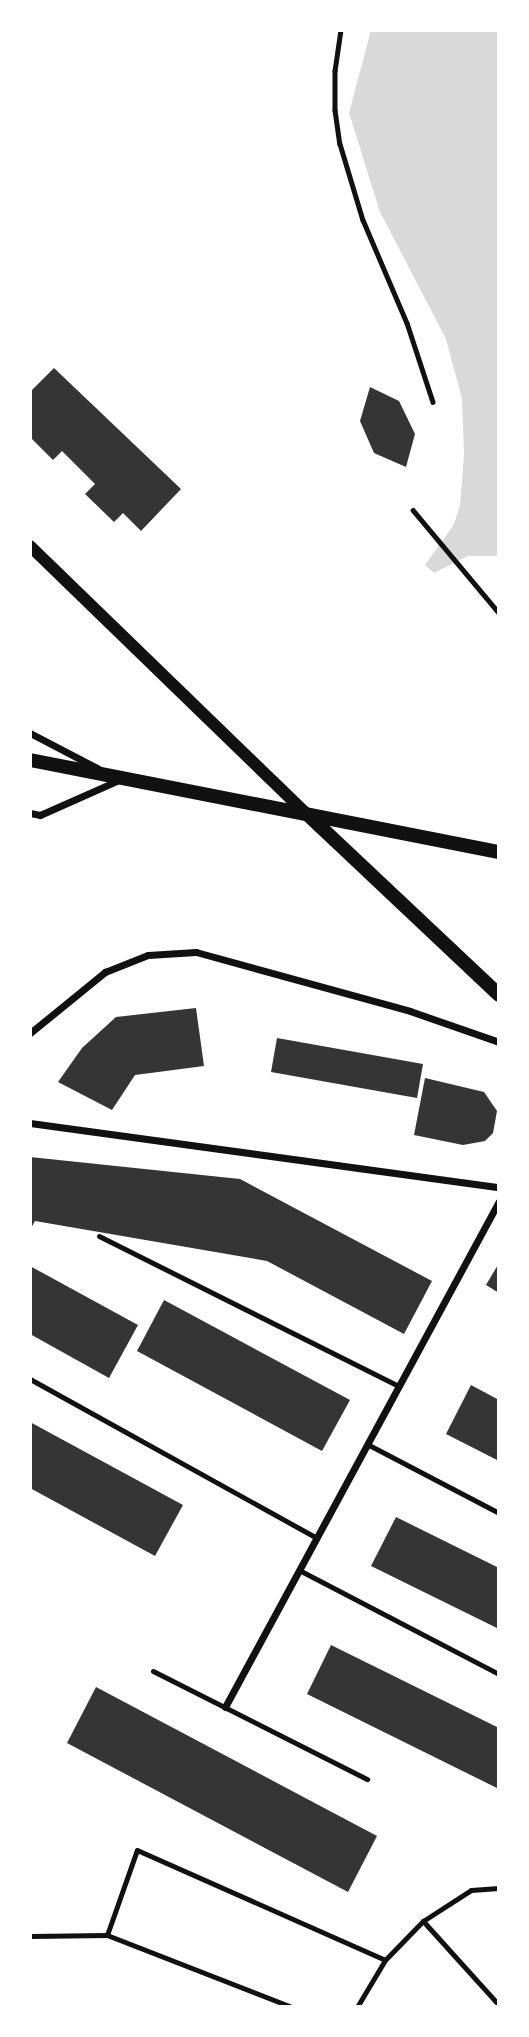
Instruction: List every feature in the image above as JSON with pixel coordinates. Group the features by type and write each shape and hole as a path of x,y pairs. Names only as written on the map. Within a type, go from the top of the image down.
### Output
{"main road":[{"path":"30,760 119,780 499,852"},
{"path":"307,814 499,995"}],"street":[{"path":"30,546 307,814"},
{"path":"30,733 119,780"},
{"path":"30,813 40,815 119,780"},
{"path":"30,1033 105,972 148,955 196,952 410,1011 499,1042"},
{"path":"30,1123 499,1187"},
{"path":"225,1707 499,1201"}],"lane":[{"path":"99,1236 399,1386"},
{"path":"30,1379 317,1538"},
{"path":"367,1444 499,1513"},
{"path":"299,1570 499,1674"},
{"path":"153,1671 367,1779"},
{"path":"107,1935 137,1850 385,1961"},
{"path":"357,2007 385,1961 423,1921 471,1890 499,1888"},
{"path":"423,1921 499,2005"},
{"path":"30,1936 107,1935 292,2007"}],"path":[{"path":"341,30 335,71 335,110 340,144 363,220 407,323 433,402"},
{"path":"413,510 499,613"}],"shaded area":[{"path":"371,30 499,30 499,556 468,556 434,573 425,565 453,526 460,506 464,454 462,399 446,339 380,212 349,113"}],"building":[{"path":"54,368 181,489 141,531 123,513 114,522 85,494 95,484 62,451 53,460 30,437 30,392"},
{"path":"370,387 399,401 415,434 406,467 374,453 360,421"},
{"path":"196,1008 204,1066 135,1075 112,1110 58,1082 82,1048 116,1017"},
{"path":"277,1038 423,1064 417,1098 271,1072"},
{"path":"425,1078 484,1092 497,1111 493,1133 485,1141 463,1145 414,1135"},
{"path":"30,1157 240,1179 432,1281 404,1334 267,1261 35,1221 30,1230"},
{"path":"499,1263 499,1293 486,1285"},
{"path":"30,1266 138,1325 109,1378 30,1334"},
{"path":"164,1300 350,1400 322,1451 137,1351"},
{"path":"471,1385 499,1400 499,1461 446,1434"},
{"path":"30,1422 183,1505 155,1556 30,1488"},
{"path":"396,1517 499,1568 499,1629 371,1566"},
{"path":"331,1645 499,1728 499,1789 307,1694"},
{"path":"96,1687 377,1836 348,1892 67,1743"}]}
